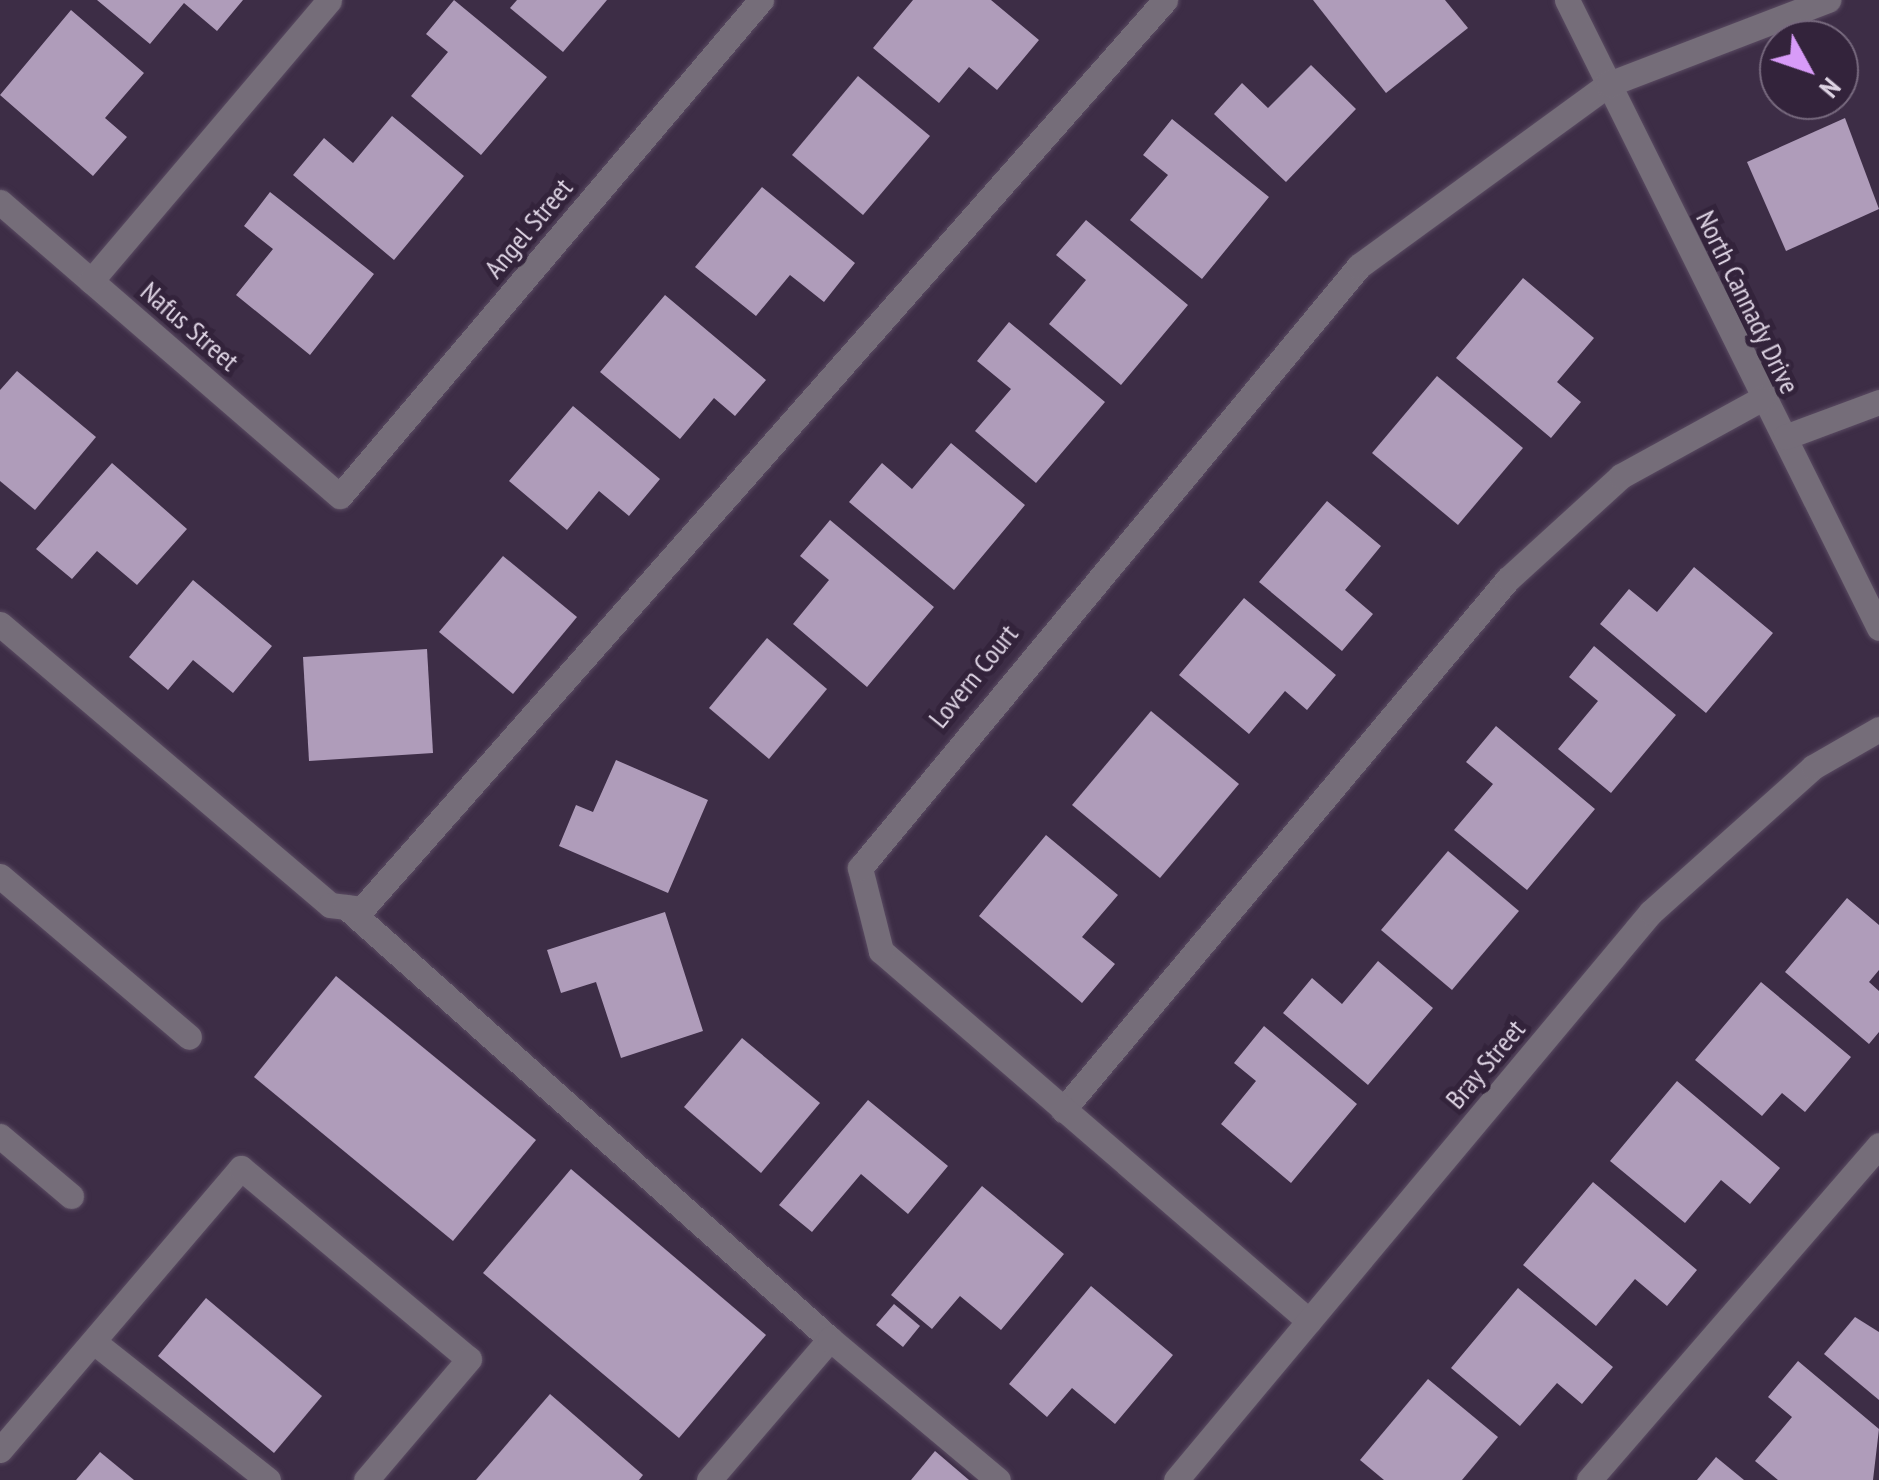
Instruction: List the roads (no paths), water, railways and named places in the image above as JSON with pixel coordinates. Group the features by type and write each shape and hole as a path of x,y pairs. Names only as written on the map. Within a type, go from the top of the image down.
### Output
{"street":[{"path":"91,280 329,0"},
{"name":"Angel Street","path":"340,496 761,0"},
{"path":"0,624 330,905 362,909 1165,0"},
{"name":"North Cannady Drive","path":"1566,0 1760,400 1784,437 1879,628"},
{"path":"1609,84 1828,0"},
{"name":"Lovern Court","path":"1309,1321 882,951 860,868 1359,266 1609,84"},
{"name":"Nafus Street","path":"0,202 340,496"},
{"path":"1063,1110 1508,580 1621,476 1760,400"},
{"path":"1784,437 1879,402"},
{"name":"Bray Street","path":"1176,1480 1708,853 1813,767 1879,729"},
{"path":"0,876 189,1037"},
{"path":"346,907 830,1339 998,1480"},
{"path":"0,1136 71,1196"},
{"path":"1588,1480 1879,1145"},
{"path":"0,1450 241,1168 468,1359 366,1480"},
{"path":"709,1480 830,1339"},
{"path":"94,1342 268,1480"}]}
